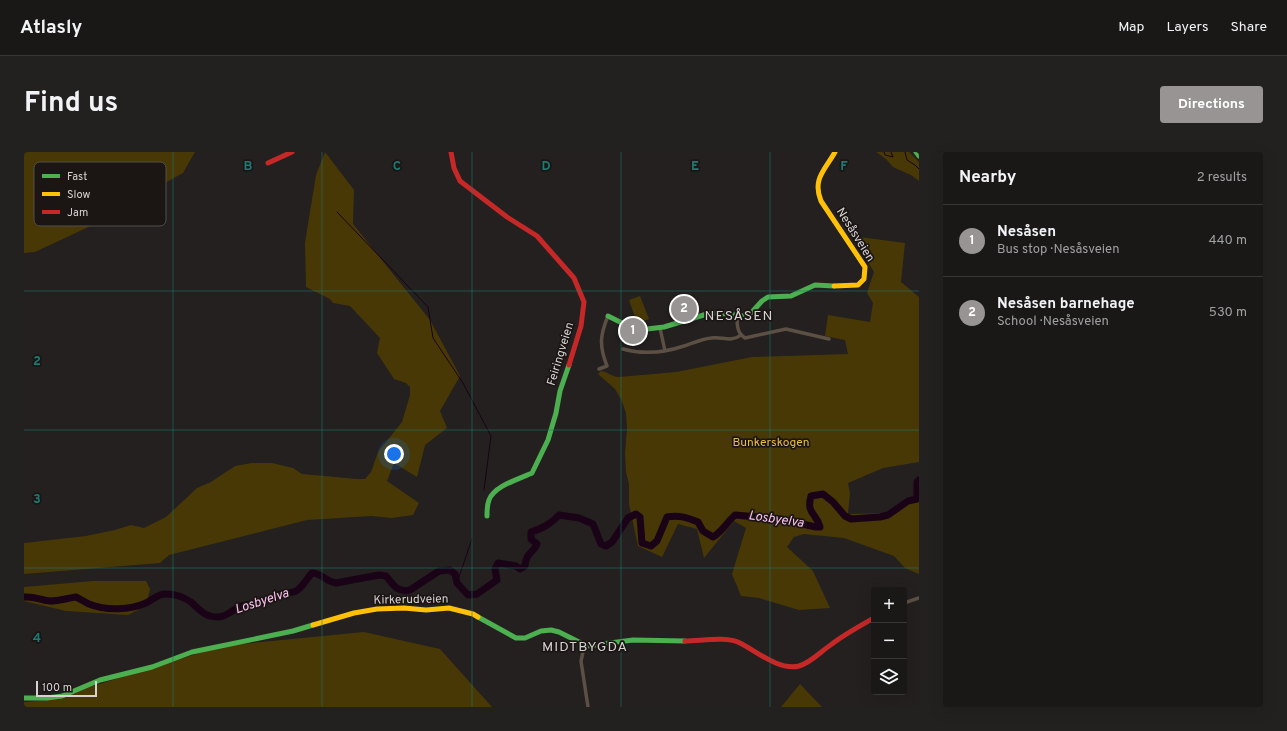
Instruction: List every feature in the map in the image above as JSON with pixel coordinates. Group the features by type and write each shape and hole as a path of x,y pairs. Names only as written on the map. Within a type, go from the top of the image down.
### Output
{"street":[{"path":"268,163 292,152"},
{"name":"Feiringveien","path":"451,152 454,168 460,181 507,217 537,236 574,278 582,293 584,302 581,326 560,392 556,413 548,440 532,473 498,488 491,495 488,501 487,516"},
{"name":"Nesåsveien","path":"737,316 743,316 750,313 762,300 768,296 791,296 815,285 853,286 858,285 863,281 866,273 864,265 821,201 818,193 819,179 836,152"},
{"path":"916,152 919,155"},
{"path":"599,369 607,366 601,347 602,331 608,316 636,328 647,329 660,328 707,314 718,313 737,316 737,327 741,335 745,338 783,329 790,329 829,339"},
{"path":"660,328 665,351"},
{"path":"623,350 636,353 652,353 665,351 710,338 730,340 736,339 741,335"},
{"path":"907,602 919,598"},
{"name":"Kirkerudveien","path":"24,698 47,698 62,696 100,680 152,667 192,652 294,631 354,613 377,609 456,609 473,614 516,638 525,638 541,631 551,630 559,632 586,646"},
{"path":"588,707 581,661 586,646 633,640 702,641 726,639 739,642 763,657 780,664 800,666 809,662 831,644 871,620"}],"green space":[{"path":"24,152 195,152 183,173 166,182 166,162 34,162 34,226 91,226 35,252 24,253"},
{"path":"325,152 354,190 353,224 430,320 460,376 440,411 447,428 425,445 417,477 394,463 387,481 419,503 413,515 392,518 371,516 307,520 169,555 160,563 24,574 24,543 86,536 131,525 144,528 166,517 197,488 211,482 235,466 252,463 272,463 293,468 302,474 357,479 365,479 371,472 378,452 402,422 410,395 410,387 406,383 394,379 377,353 380,338 350,306 333,303 330,299 306,287 305,243 316,175"},
{"path":"876,152 909,152 919,162 919,181 911,175 893,167 886,159"},
{"name":"Bunkerskogen","path":"852,236 905,243 901,282 919,297 919,462 883,468 848,483 850,493 848,514 892,513 904,503 919,499 919,574 905,568 894,556 844,538 804,534 794,537 787,547 813,571 830,608 799,610 759,598 741,596 732,574 746,528 734,521 704,558 697,529 678,524 662,557 638,546 629,504 629,484 626,472 626,413 621,399 615,389 598,374 601,371 619,377 676,372 752,357 848,354 845,340 825,336 828,315 870,322 873,303 867,293 874,272"},
{"path":"640,296 649,319 637,323 629,300"},
{"path":"93,581 146,581 150,589 146,606 128,615 66,611 24,601 24,587"},
{"path":"364,632 440,649 492,707 24,707 24,702 48,700 222,646"},
{"path":"800,684 822,707 781,707"}],"waterway":[{"path":"884,152 885,155 893,157 891,152"},
{"path":"905,152 907,160 919,169"},
{"path":"337,212 428,307 433,338 463,383 491,436 484,490"},
{"name":"Losbyelva","path":"24,597 32,597 50,601 76,597 89,604 103,608 118,609 140,605 162,594 168,594 179,596 188,600 207,615 219,617 241,606 262,602 276,596 296,591 312,573 319,574 329,581 336,583 379,575 386,576 396,588 406,591 410,590 439,571 450,570 455,574 457,583 468,595 477,594 497,580 495,569 498,563 516,566 520,569 525,566 528,556 537,544 531,539 531,532 553,521 559,515 579,518 593,524 601,544 606,546 612,542 628,518 636,514 640,517 642,543 651,546 657,541 667,517 671,516 682,517 698,522 703,531 713,537 735,515 779,519 820,527 811,510 810,502 811,496 823,494 833,502 845,516 851,519 880,517 888,515 908,501 917,499 917,482 919,480"},
{"path":"457,583 472,539"}],"traffic: fast":[{"path":"916,152 919,156"},
{"path":"608,316 628,326 647,329 664,327 707,314 718,313 743,316 752,312 768,297 791,296 815,285 834,286"},
{"path":"487,516 487,506 489,500 496,491 501,487 532,473 548,440 556,413 560,391 569,365"},
{"path":"478,617 516,638 525,638 541,631 551,630 559,632 587,646 633,640 685,641"},
{"path":"24,698 47,698 62,696 100,680 152,667 192,652 293,631 313,625"}],"traffic: slow":[{"path":"834,286 858,285 864,279 865,267 821,201 818,187 819,181 835,152"},
{"path":"313,625 354,613 377,609 404,608 426,610 449,608 473,614 478,617"}],"traffic: jam":[{"path":"268,163 292,152"},
{"path":"451,152 454,168 460,181 507,217 537,236 574,278 584,302 581,326 569,365"},
{"path":"685,641 721,639 735,641 776,663 791,667 799,666 808,662 842,637 871,620"}],"place":[{"name":"Nesåsen barnehage","path":"684,309"},
{"name":"Nesåsen","path":"633,331"}],"district":[{"name":"NESÅSEN","path":"739,316"},
{"name":"MIDTBYGDA","path":"585,647"}]}
